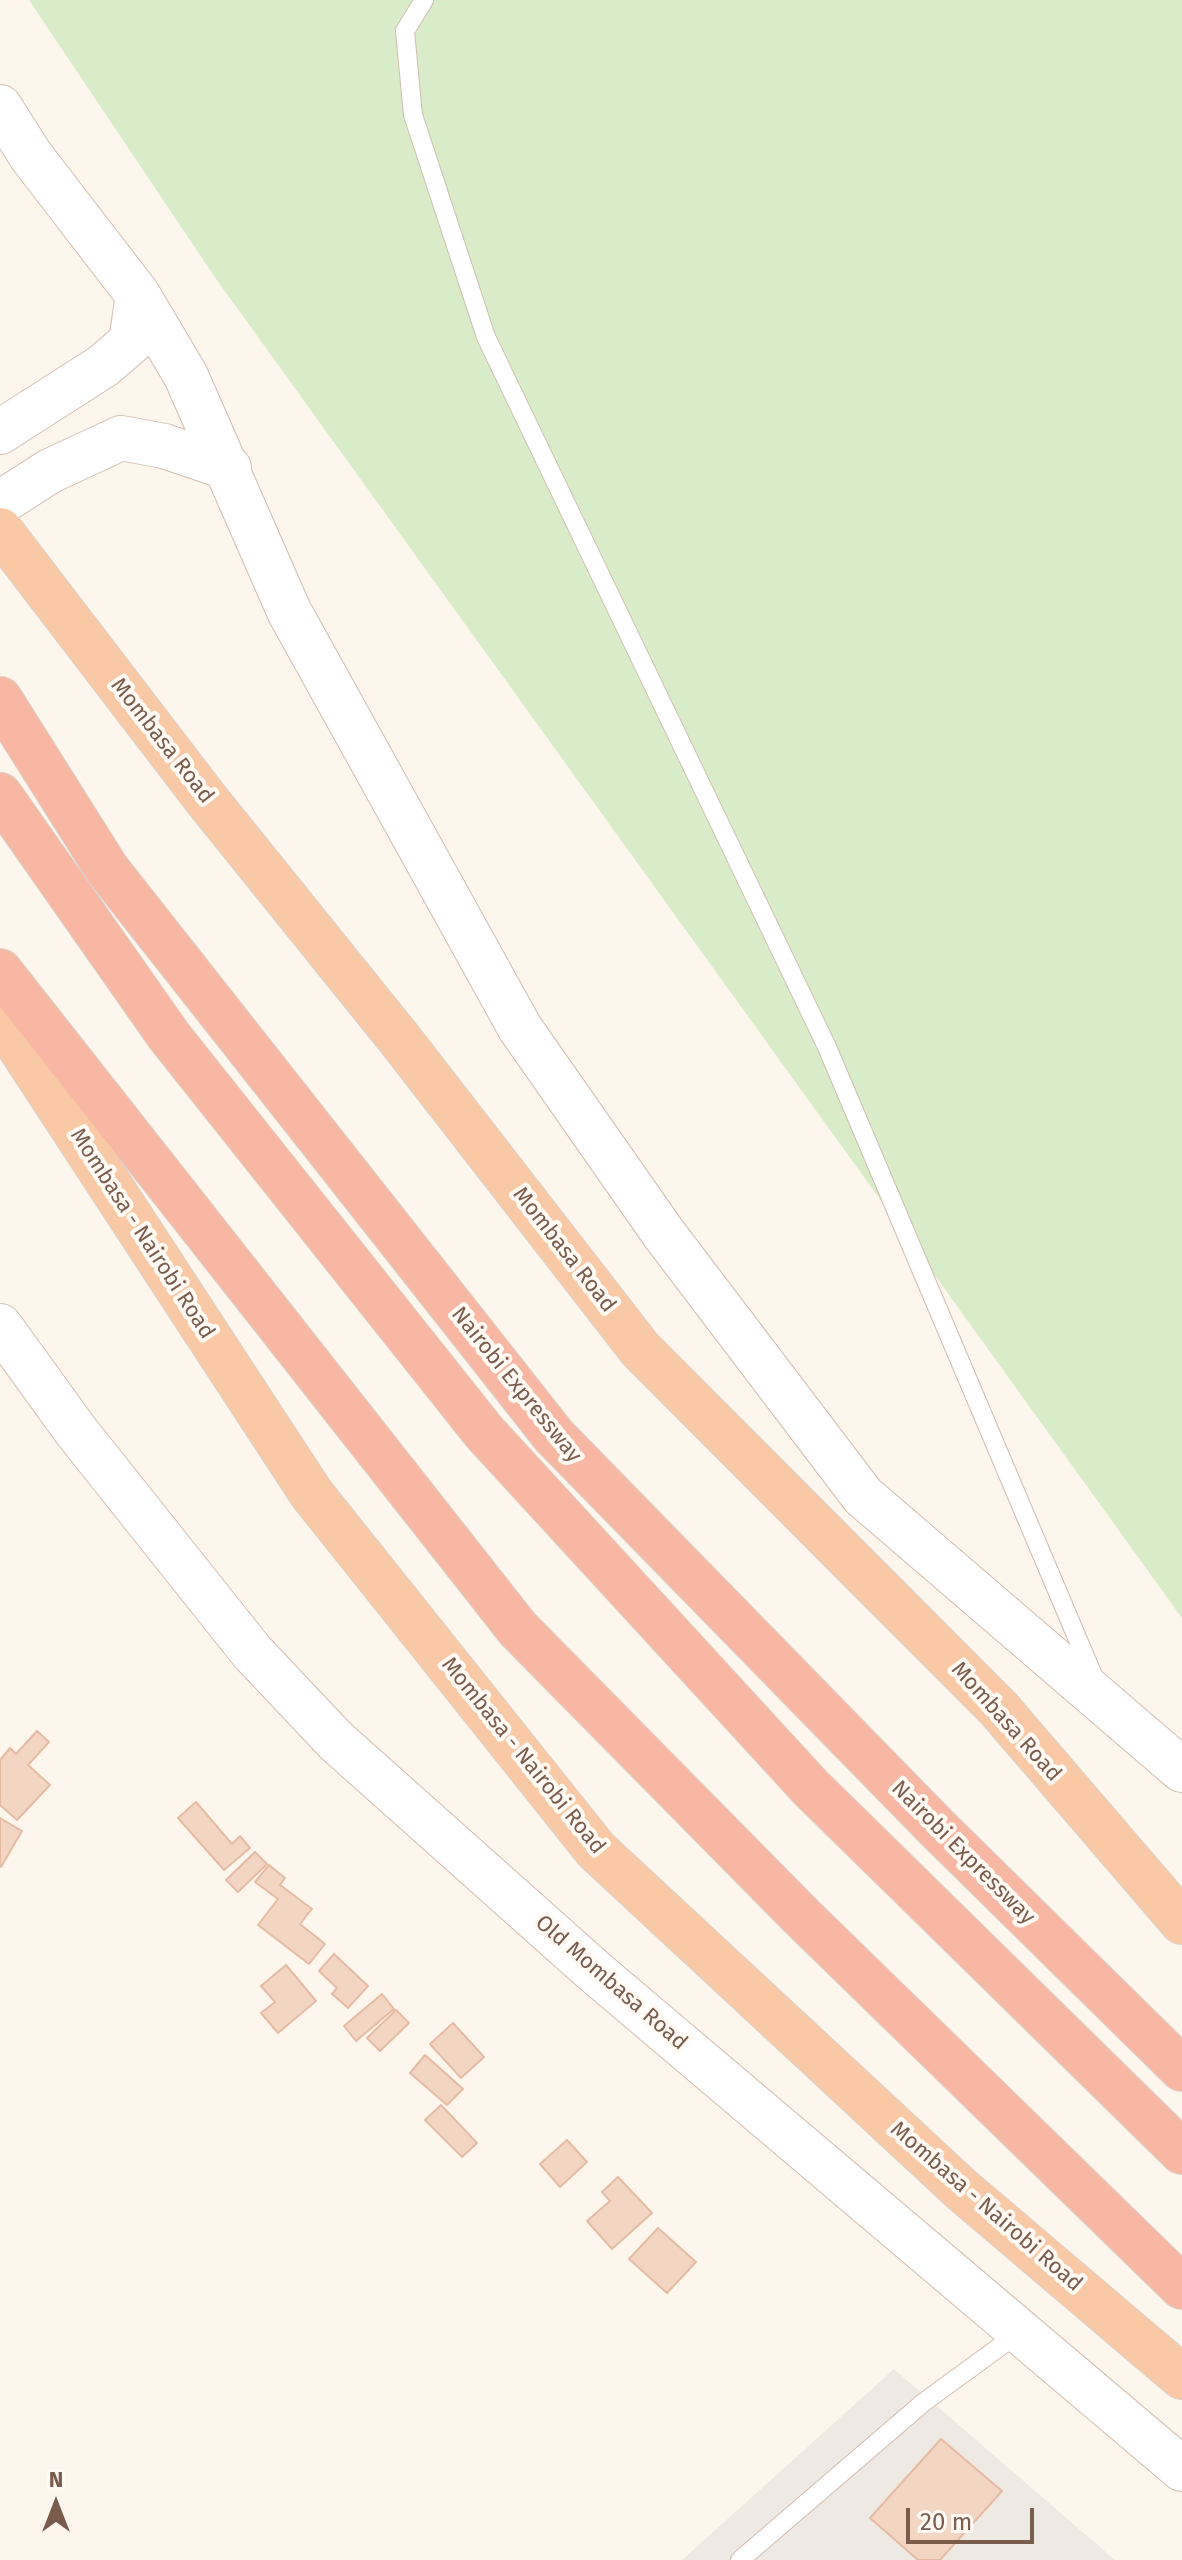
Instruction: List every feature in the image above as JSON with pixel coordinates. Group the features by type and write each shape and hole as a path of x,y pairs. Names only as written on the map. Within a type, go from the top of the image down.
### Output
{"highway":[{"name":"Mombasa Road","path":"0,530 206,799 391,1029 640,1349 999,1709 1182,1922"},
{"name":"Nairobi Expressway","path":"0,699 107,869 554,1436 936,1827 1182,2069"},
{"path":"0,795 169,1036 484,1432 810,1787 1182,2152"},
{"path":"0,971 518,1629 800,1915 1182,2287"},
{"name":"Mombasa - Nairobi Road","path":"0,1017 311,1493 596,1850 961,2189 1182,2377"}],"street":[{"path":"0,107 31,156 138,295 186,376 229,468 289,611 520,1028 664,1234 863,1496 1182,1770"},
{"path":"0,432 103,366 131,342 138,295"},
{"path":"0,503 50,471 121,438 164,446 229,468"},
{"name":"Old Mombasa Road","path":"0,1326 90,1447 252,1652 336,1741 594,1971 1182,2469"}],"lane":[{"path":"424,0 405,31 413,115 486,337 827,1047 1105,1703"},
{"path":"740,2560 924,2402 1020,2332"}],"shaded area":[{"path":"894,2369 1115,2560 682,2560"}],"green space":[{"path":"29,0 1182,0 1182,1618 214,276"}],"building":[{"path":"37,1731 49,1742 28,1765 50,1785 17,1820 0,1805 0,1760 10,1748 16,1754"},
{"path":"196,1802 232,1844 240,1836 250,1848 224,1870 178,1818"},
{"path":"0,1818 22,1831 1,1867 0,1866"},
{"path":"255,1852 267,1864 238,1892 226,1880"},
{"path":"269,1865 285,1878 280,1885 312,1909 300,1924 325,1944 309,1964 258,1925 278,1899 255,1882"},
{"path":"334,1954 368,1986 348,2008 332,1994 337,1988 319,1971"},
{"path":"286,1965 316,2001 278,2033 261,2013 275,2002 261,1986"},
{"path":"382,1994 394,2009 356,2041 344,2026"},
{"path":"396,2010 409,2023 380,2051 367,2038"},
{"path":"453,2023 484,2057 461,2078 430,2044"},
{"path":"425,2055 463,2089 447,2105 410,2073"},
{"path":"441,2105 477,2143 462,2157 425,2120"},
{"path":"567,2140 587,2162 560,2187 540,2164"},
{"path":"618,2177 652,2213 612,2249 587,2221 610,2201 602,2192"},
{"path":"658,2228 696,2262 667,2293 629,2259"},
{"path":"941,2439 1002,2491 940,2560 918,2560 870,2518"}]}
